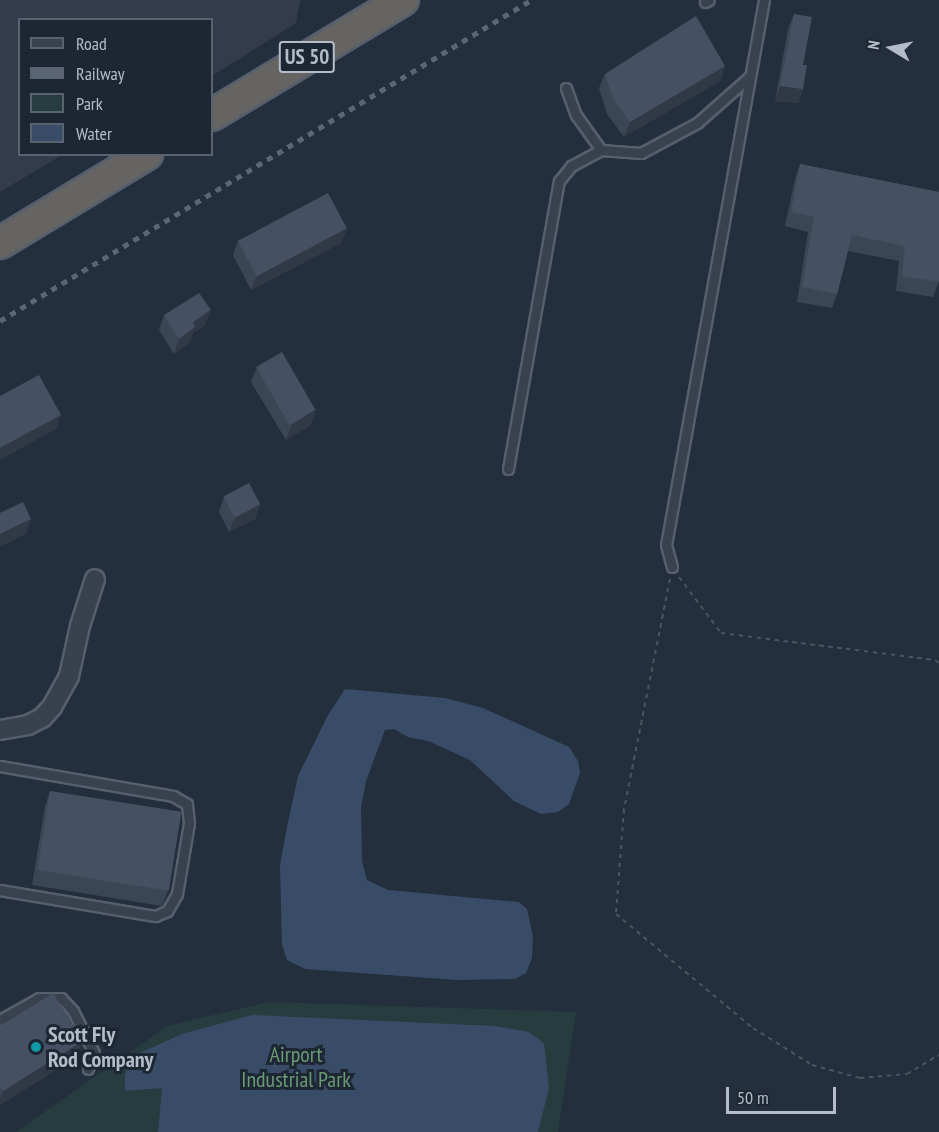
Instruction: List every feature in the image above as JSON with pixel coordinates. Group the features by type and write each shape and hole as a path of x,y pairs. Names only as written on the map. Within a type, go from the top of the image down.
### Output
{"highway":[{"name":"US 50","path":"213,114 403,0"},
{"path":"0,243 144,156"}],"street":[{"path":"0,730 28,725 42,718 52,706 69,676 80,626 95,579"}],"lane":[{"path":"672,567 666,545 764,0"},
{"path":"508,469 559,181 571,166 601,150 641,153 697,123 749,77"},
{"path":"566,88 576,115 601,150"},
{"path":"0,766 173,796 187,804 189,823 177,894 167,911 155,916 0,890"},
{"path":"0,1020 39,998 61,998 73,1011 93,1053 88,1070"}],"path":[{"path":"672,567 721,633 935,660 939,663"},
{"path":"672,567 624,809 616,914 753,1028 812,1065 860,1078 907,1074 939,1055"}],"shaded area":[{"path":"0,0 300,0 296,23 213,75 213,18 18,18 18,156 60,156 0,192"}],"green space":[{"name":"Airport Industrial Park","path":"269,1002 576,1012 558,1132 16,1132 167,1026"}],"water":[{"path":"345,689 445,698 483,708 569,747 578,761 580,773 569,804 558,812 541,814 514,801 470,760 428,741 408,737 394,729 385,730 366,781 361,807 362,861 367,880 388,890 519,902 527,909 533,937 532,958 526,973 515,979 457,980 305,969 287,960 282,945 280,865 287,827 298,776 328,715"},
{"name":"Airport Industrial Park","path":"252,1015 495,1026 529,1032 544,1043 549,1088 538,1132 158,1132 162,1088 125,1091 125,1075 131,1057 182,1034"}],"building":[{"path":"794,14 812,17 803,65 807,65 803,89 780,86"},
{"path":"696,16 725,66 630,122 613,99 605,74"},
{"path":"800,164 939,192 939,282 902,276 905,246 852,235 837,294 802,287 814,217 791,212"},
{"path":"328,193 347,228 257,276 238,241"},
{"path":"199,293 211,310 193,322 195,327 179,339 164,315"},
{"path":"282,352 316,410 290,425 256,367"},
{"path":"39,375 61,415 0,448 0,396"},
{"path":"249,483 260,504 235,518 223,497"},
{"path":"23,502 31,519 0,534 0,513"},
{"path":"50,791 181,812 169,891 37,870"},
{"name":"Scott Fly Rod Company","path":"53,993 83,1041 3,1091 0,1087 0,1026"}],"railway":[{"path":"0,321 531,0"}],"place":[{"name":"Scott Fly Rod Company","path":"36,1047"}]}
